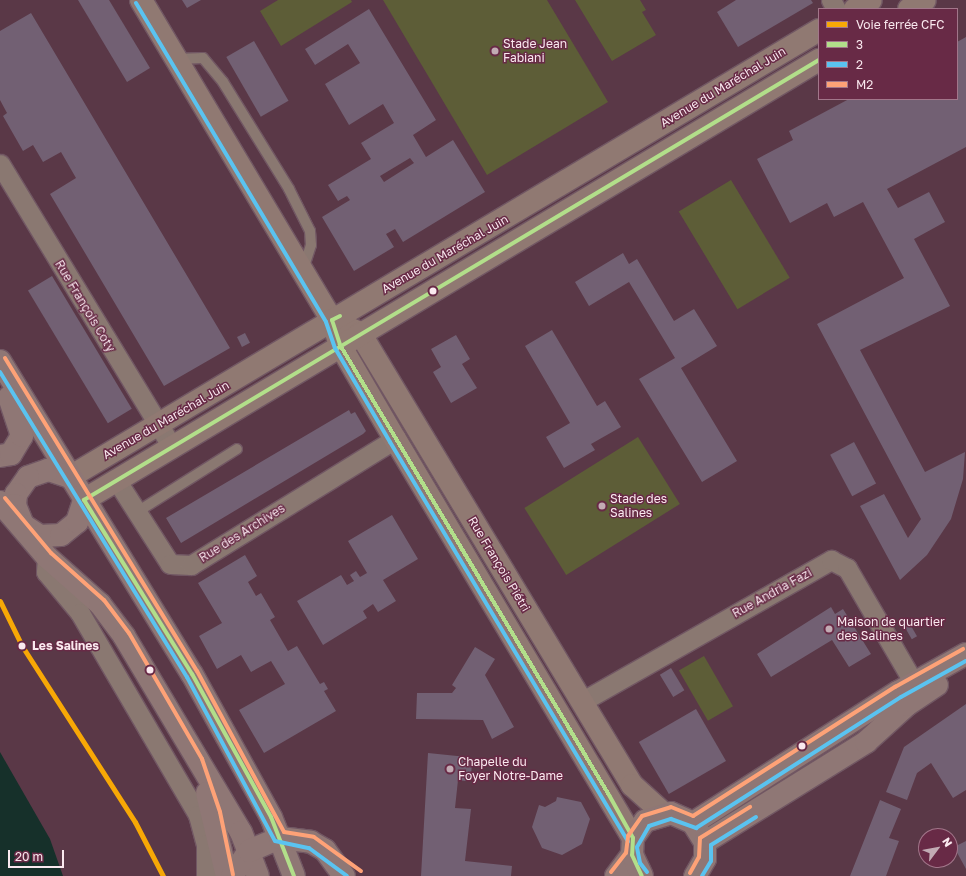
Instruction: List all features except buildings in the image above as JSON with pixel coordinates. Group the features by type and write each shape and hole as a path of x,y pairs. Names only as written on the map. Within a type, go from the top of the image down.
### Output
{"main road":[{"name":"Rue François Piétri","path":"141,0 332,320 340,345 632,846"},
{"path":"857,8 871,0"},
{"path":"911,8 925,0"},
{"name":"Avenue du Maréchal Juin","path":"70,477 158,427 332,320 818,31"},
{"name":"Avenue du Maréchal Juin","path":"84,500 360,333 818,61"},
{"path":"332,320 360,333"},
{"name":"Rue François Piétri","path":"360,333 632,786 663,813"},
{"path":"0,362 192,674 280,838 294,876"},
{"path":"0,380 20,423 22,436 11,454 0,456"},
{"path":"70,477 48,470 28,477 16,494 17,516 48,557 100,604 124,636 249,851 258,876"},
{"path":"0,502 23,525 40,536 61,535 77,522 84,500"},
{"path":"693,823 914,683 966,654"},
{"path":"705,842 866,742 907,705 966,665"},
{"path":"197,761 216,820 227,876"},
{"path":"616,876 645,821 663,813 679,814 693,823 705,842 705,859 695,876"},
{"path":"232,876 249,851 280,838 311,842 340,869 357,876"},
{"path":"632,846 642,876"}],"street":[{"name":"Rue François Coty","path":"0,164 158,427 172,447"},
{"name":"Rue des Archives","path":"117,481 170,564 191,565 395,439"},
{"path":"48,557 46,572 80,613 198,815 206,844 206,876"},
{"name":"Rue Andria Fazi","path":"581,702 831,560 847,568 914,683"}],"lane":[{"path":"177,59 203,58 223,82 289,189 310,231 311,245 303,271"},
{"path":"137,512 237,449"}],"shaded area":[{"path":"278,0 351,0 352,2 281,46 260,11"},
{"name":"Stade Jean Fabiani","path":"383,0 547,0 608,102 487,175"},
{"path":"575,0 640,0 646,10 642,12 656,35 612,61"},
{"path":"731,180 790,278 737,309 679,211"},
{"name":"Stade des Salines","path":"638,437 680,504 566,575 524,508"},
{"path":"704,656 733,706 708,721 679,670"},
{"path":"0,752 50,839 63,876 0,876"}],"rail line":[{"name":"CFC","path":"0,601 22,646 135,822 163,876"}],"transit line":[{"name":"2","path":"136,3 326,322 335,348 390,442 628,841"},
{"name":"3","path":"294,876 271,817 192,674 84,500 818,61"},
{"name":"3","path":"340,316 332,320 340,345 609,795 633,838 632,855 642,876"},
{"name":"M2","path":"5,358 197,671 284,832 314,837 361,871"},
{"name":"2","path":"0,372 187,677 275,841 309,848 347,876"},
{"name":"M2","path":"5,498 51,553 104,600 129,633 202,759 220,812 233,875"},
{"name":"M2","path":"611,872 626,853 628,836 642,816 671,807 693,816 895,687 963,649"},
{"name":"2","path":"647,872 640,863 637,847 649,826 671,819 696,828 901,697 966,661"},
{"name":"M2","path":"690,873 699,857 700,838 750,807"},
{"name":"2","path":"702,876 711,861 711,845 756,817"}],"place":[{"name":"Stade Jean Fabiani","path":"495,51"},
{"name":"Stade des Salines","path":"602,506"},
{"name":"Maison de quartier des Salines","path":"829,629"},
{"name":"Les Salines","path":"22,646"},
{"name":"Chapelle du Foyer Notre-Dame","path":"450,769"}]}
